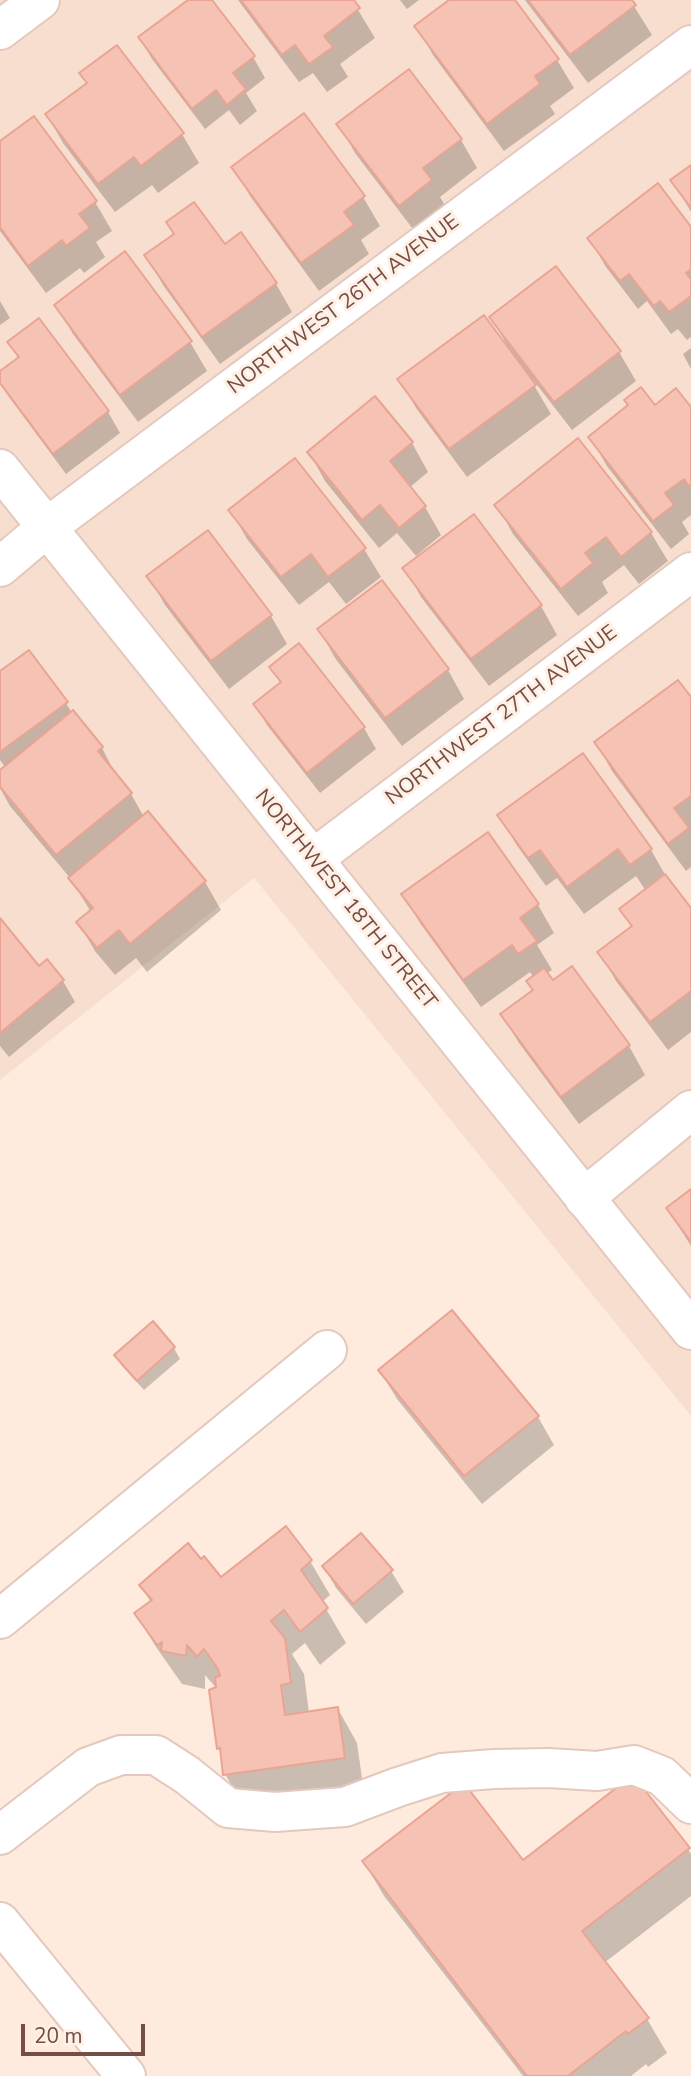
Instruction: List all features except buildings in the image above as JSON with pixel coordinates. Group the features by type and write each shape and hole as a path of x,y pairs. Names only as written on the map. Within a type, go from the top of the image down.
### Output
{"street":[{"path":"0,30 40,0"},
{"name":"NORTHWEST 26TH AVENUE","path":"0,567 46,528 691,45"},
{"name":"NORTHWEST 18TH STREET","path":"0,468 691,1330"},
{"name":"NORTHWEST 27TH AVENUE","path":"313,859 691,572"},
{"path":"584,1198 691,1110"},
{"path":"0,1619 327,1350"},
{"path":"0,1835 88,1767 121,1755 156,1755 187,1775 228,1808 275,1812 345,1807 442,1773 548,1768 597,1771 634,1765 662,1776 691,1804"},
{"path":"0,1922 126,2076"}],"shaded area":[{"path":"0,0 691,0 691,1416 254,878 0,1080"}]}
